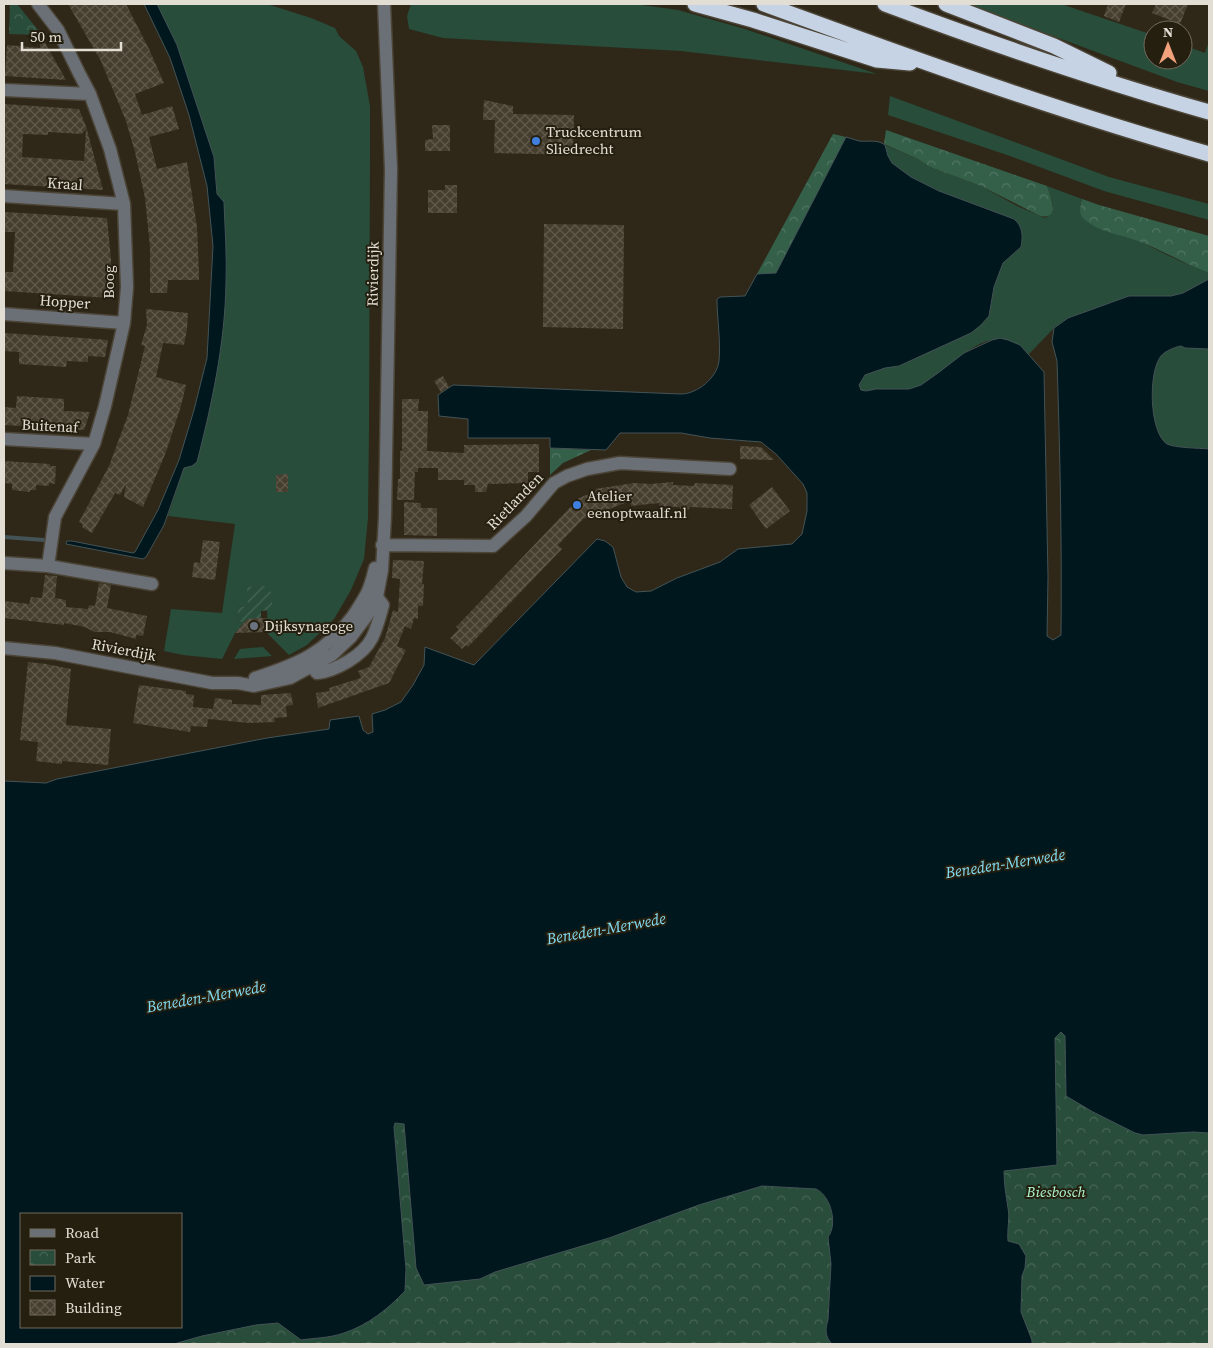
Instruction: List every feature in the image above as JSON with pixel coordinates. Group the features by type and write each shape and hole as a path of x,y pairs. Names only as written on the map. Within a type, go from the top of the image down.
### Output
{"highway":[{"path":"695,4 753,20 877,60 932,65"},
{"path":"764,4 932,65 1121,129 1209,154"},
{"path":"885,4 972,36 1162,99 1209,112"},
{"path":"946,4 1054,46 1162,99"}],"street":[{"name":"Boog","path":"38,4 58,30 90,94 110,149 124,204 127,287 124,323 105,406 94,444 55,517 48,566"},
{"name":"Rivierdijk","path":"4,648 55,653 212,683 238,683 309,663 316,653 340,632 372,594 382,570 385,517 391,169 384,4"},
{"path":"4,90 90,94"},
{"name":"Kraal","path":"4,196 124,204"},
{"name":"Hopper","path":"4,314 124,323"},
{"name":"Buitenaf","path":"4,439 94,444"},
{"name":"Rietlanden","path":"382,544 493,546 526,516 554,483 566,476 601,466 620,463 730,469"},
{"path":"4,563 48,566 152,584"},
{"name":"Rivierdijk","path":"309,663 317,673 329,672 364,649 372,639 383,605 372,594"}],"green space":[{"path":"10,4 17,4 42,35 9,34"},
{"path":"157,4 267,4 335,28 339,36 356,51 363,67 370,106 368,518 364,559 351,590 334,619 307,645 289,655 268,634 267,610 272,610 272,593 248,606 237,607 238,619 243,624 235,633 222,659 164,651 171,609 222,613 235,524 168,516 184,468 192,466 197,461 208,416 220,351 224,203 217,194 214,157 177,45"},
{"path":"411,4 635,4 678,10 745,29 877,74 681,51 443,38 409,29 407,16"},
{"path":"970,4 1061,4 1143,32 1143,69"},
{"path":"1209,41 1209,91 1145,70 1193,70 1193,49 1205,53"},
{"path":"890,96 1109,177 1209,204 1209,220 1104,191 1010,156 888,115"},
{"path":"886,130 1047,186 1053,208 1052,213 1050,216 1045,217 1038,215 981,186 930,167 918,159 884,144"},
{"path":"833,134 846,137 776,273 757,274"},
{"path":"885,145 918,159 930,167 981,186 1017,206 1045,218 1049,216 1053,208 1047,186 1082,199 1080,208 1127,235 1209,273 1209,279 1183,293 1171,296 1129,296 1068,318 1054,328 1029,354 1013,342 998,339 968,350 926,382 911,389 861,390 859,385 865,375 885,368 899,366 971,333 981,325 989,316 994,287 1003,263 1021,247 1022,231 982,207 939,191 911,177 892,163"},
{"path":"1082,199 1209,236 1209,273 1145,244 1091,224 1080,213"},
{"path":"1178,346 1209,349 1209,449 1167,444 1161,437 1157,427 1152,402 1154,375 1161,356"},
{"path":"550,448 591,450 563,463 550,475"},
{"path":"265,586 272,593 272,610 261,611 261,618 243,624 238,619 237,607 248,606 247,587"},
{"path":"263,647 272,656 234,659 240,649"},
{"name":"Biesbosch","path":"1209,1025 1209,1344 4,1344 4,1198 395,1123 404,1124 1062,1032 1065,1036"}],"water":[{"path":"144,4 157,4 177,45 214,157 217,194 224,202 226,273 225,306 220,351 213,396 197,462 192,466 184,468 164,525 146,557 143,559 66,544 67,541 72,541 135,552 158,510 179,460 207,358 213,246 207,186 189,115 170,58"},
{"name":"Beneden-Merwede","path":"846,137 859,141 882,143 885,145 892,163 911,177 939,191 1014,219 1017,222 1022,232 1021,247 1003,263 994,287 989,316 981,325 971,333 899,366 885,368 865,375 859,385 861,390 866,391 876,389 909,389 921,385 964,353 1000,338 1020,345 1044,372 1048,578 1047,636 1053,640 1061,635 1057,361 1052,342 1054,328 1068,318 1129,296 1171,296 1183,293 1209,279 1209,349 1185,348 1181,346 1163,354 1157,364 1154,375 1152,402 1157,427 1161,437 1167,444 1209,449 1209,1133 1143,1135 1135,1133 1066,1096 1065,1036 1061,1032 1055,1038 1057,1165 1004,1171 1009,1212 1008,1241 1019,1244 1026,1256 1022,1276 1021,1312 1032,1344 832,1344 828,1339 826,1330 831,1264 828,1237 833,1218 826,1198 816,1189 762,1186 699,1205 609,1238 495,1272 480,1279 424,1285 416,1268 404,1124 395,1123 406,1269 405,1291 385,1310 361,1326 339,1335 301,1340 278,1323 256,1325 174,1344 4,1344 4,781 46,783 57,779 267,738 329,729 330,720 359,716 363,730 368,734 373,732 372,714 401,702 424,665 425,647 474,665 597,539 605,541 613,547 621,577 627,587 636,592 651,591 677,578 720,562 738,549 792,544 802,534 807,511 807,493 803,484 776,454 761,442 710,438 681,433 620,433 606,450 550,448 550,438 468,438 468,419 439,416 438,395 453,385 681,394 700,388 710,379 719,361 717,299 720,297 745,296 757,274 776,273"}],"building":[{"path":"68,4 126,4 149,49 164,83 135,94 142,115 172,106 179,129 149,137 157,169 187,162 197,227 199,280 168,280 167,293 150,293 150,247 145,198 135,152 126,121 101,61"},
{"path":"1108,4 1126,4 1119,22 1104,16"},
{"path":"1156,4 1188,4 1182,20 1170,20 1152,13"},
{"path":"40,34 66,80 5,76 7,45 40,48"},
{"path":"484,100 513,106 513,114 574,115 573,155 494,153 495,120 483,120"},
{"path":"4,104 79,109 87,129 81,134 48,132 48,135 23,134 22,157 84,161 87,130 103,190 4,184"},
{"path":"432,125 450,125 450,151 425,151 425,140 433,139"},
{"path":"445,185 457,185 457,213 428,213 428,190 445,190"},
{"path":"4,212 107,218 111,259 110,298 4,291 4,272 13,272 15,232 4,232"},
{"path":"544,224 624,225 623,329 543,327"},
{"path":"146,309 188,313 184,345 163,343 156,377 186,385 181,406 166,452 143,507 124,497 126,484 120,495 115,493 92,533 82,527 83,525 79,522 109,466 128,415 145,346 141,345 147,325"},
{"path":"4,333 108,340 105,357 88,356 88,362 67,361 66,367 19,364 19,352 4,351"},
{"path":"443,376 449,387 441,392 434,381"},
{"path":"17,396 64,399 64,411 90,412 84,430 4,425 4,407 16,408"},
{"path":"402,399 419,399 418,411 428,411 427,451 464,453 464,445 539,444 539,472 528,472 528,483 488,484 486,492 475,492 475,485 464,485 464,480 438,480 438,468 418,468 418,472 415,472 414,500 397,500 398,479 400,479 400,451 402,451"},
{"path":"740,446 761,447 774,460 740,459"},
{"path":"4,461 56,466 55,484 49,483 49,486 36,485 36,490 30,490 30,492 12,490 12,484 4,483"},
{"path":"288,474 288,492 276,492 276,475"},
{"path":"673,482 673,485 694,486 695,483 733,485 732,509 690,507 685,514 679,507 659,506 659,503 631,506 630,501 583,519 558,545 562,549 468,647 466,645 462,649 450,638 459,629 456,627 579,498 596,491 595,489 634,483"},
{"path":"772,487 790,511 766,529 749,505"},
{"path":"404,502 421,503 421,508 437,508 437,536 404,535"},
{"path":"203,540 220,542 215,580 192,577 194,562 200,563"},
{"path":"393,560 424,561 423,606 418,606 418,619 414,618 411,629 405,626 397,646 406,650 389,683 318,708 316,693 330,691 329,688 361,678 358,671 369,667 385,638 393,610 398,612 400,579 392,578"},
{"path":"45,575 57,576 55,598 66,600 66,607 88,609 89,605 95,606 99,583 111,585 107,608 147,616 143,636 136,635 136,639 110,632 94,632 85,627 64,623 64,625 4,618 4,601 29,604 31,597 42,598"},
{"name":"Dijksynagoge","path":"267,618 267,632 235,633 247,619"},
{"path":"28,662 71,669 66,725 111,729 108,765 62,761 62,764 36,761 38,742 20,740"},
{"path":"139,685 186,691 186,694 194,695 193,707 213,709 215,698 232,700 232,704 261,705 261,695 291,693 293,705 286,706 287,717 274,718 275,722 249,723 208,719 207,727 191,726 190,732 133,723"}],"waterway":[{"path":"4,537 44,540"}],"place":[{"name":"Truckcentrum Sliedrecht","path":"536,141"},
{"name":"Atelier eenoptwaalf.nl","path":"577,505"},
{"name":"Dijksynagoge","path":"254,626"}]}
